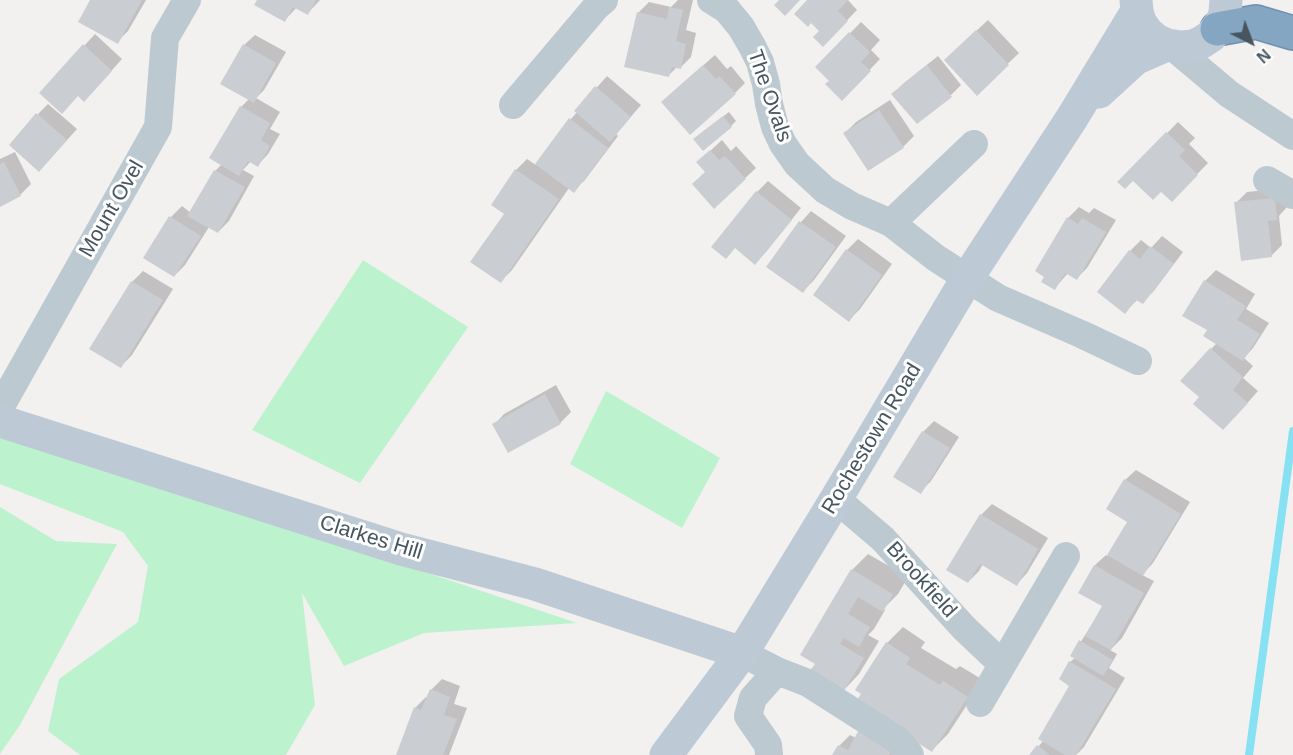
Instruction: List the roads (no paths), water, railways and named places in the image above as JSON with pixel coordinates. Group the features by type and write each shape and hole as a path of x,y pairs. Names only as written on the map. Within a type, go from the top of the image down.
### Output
{"highway":[{"path":"1222,16 1256,22 1293,33"}],"main road":[{"path":"1136,5 1140,22 1147,32 1156,40 1169,46"},
{"name":"Rochestown Road","path":"666,755 742,653 968,278 1072,118 1136,5"},
{"name":"Rochestown Road","path":"1072,118 1135,59 1169,46 1193,46 1202,42 1222,16"},
{"name":"Clarkes Hill","path":"0,421 401,549 535,584 742,653"}],"street":[{"name":"Mount Ovel","path":"0,408 158,127 165,38 187,0"},
{"path":"513,105 604,0"},
{"name":"The Ovals","path":"711,0 727,10 741,27 752,46 760,62 775,128 783,144 797,164 825,189 852,206 891,223 936,258 998,297 1138,361"},
{"path":"1222,16 1213,57 1229,94"},
{"path":"1169,46 1229,94 1293,136"},
{"path":"891,223 974,144"},
{"path":"1267,180 1293,195"},
{"name":"Brookfield","path":"836,499 883,539 964,628 1002,664"},
{"path":"980,703 1066,555"},
{"path":"742,653 777,671 808,683 899,741 910,755"},
{"path":"769,755 768,746 748,716 753,698 777,671"}],"waterway":[{"path":"1249,755 1293,431"}]}
